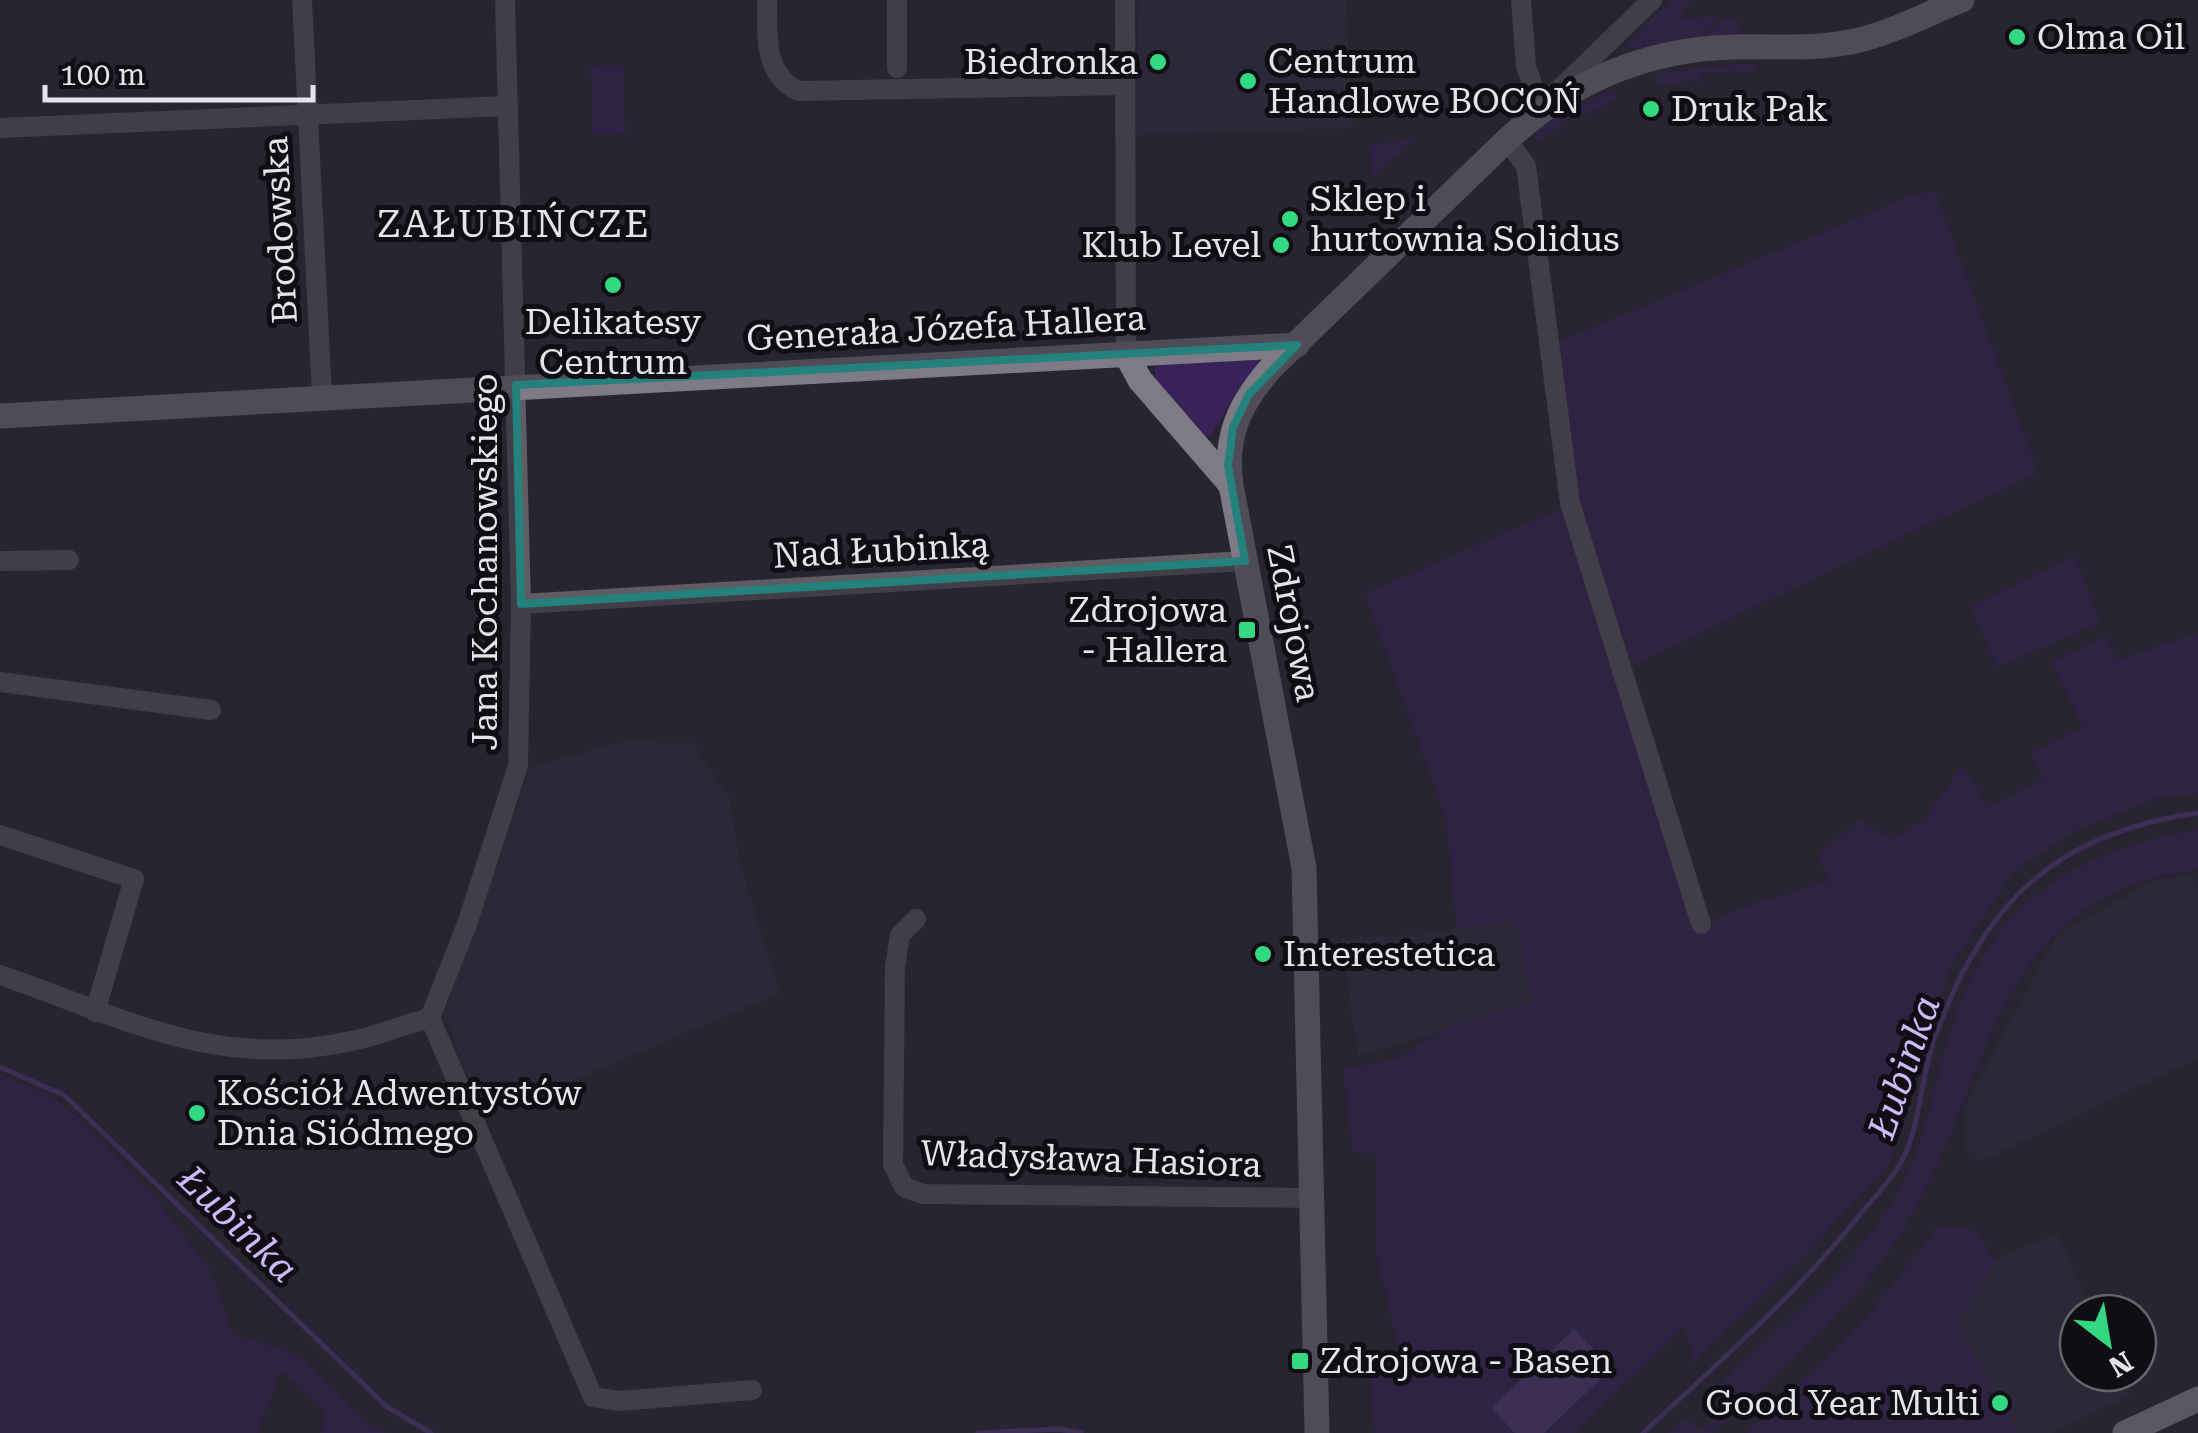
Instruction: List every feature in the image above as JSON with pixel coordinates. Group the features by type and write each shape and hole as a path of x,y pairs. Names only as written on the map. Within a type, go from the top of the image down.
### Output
{"main road":[{"path":"2125,1433 2198,1399"}],"street":[{"name":"Brodowska","path":"302,0 322,396"},
{"name":"Jana Kochanowskiego","path":"430,1018 467,924 518,766 521,604 505,0"},
{"path":"767,0 768,55 778,77 798,91 1125,85"},
{"path":"897,68 898,0"},
{"path":"1125,0 1126,354 1140,380 1231,485"},
{"path":"1521,0 1526,66 1540,108 1580,85 1642,61 1700,50 1856,41 1962,0"},
{"name":"Zdrojowa","path":"1317,1433 1304,868 1231,485 1230,443 1239,411 1270,369 1652,0"},
{"path":"0,128 507,106"},
{"path":"1507,140 1526,166 1570,503 1700,924"},
{"name":"Generała Józefa Hallera","path":"0,416 1297,344"},
{"path":"0,561 69,560"},
{"name":"Nad Łubinką","path":"521,604 1245,562"},
{"path":"0,682 211,710"},
{"path":"0,835 134,879 94,1012"},
{"name":"Władysława Hasiora","path":"916,919 900,935 894,967 893,1164 904,1187 923,1194 1313,1198"},
{"path":"0,975 185,1042 248,1050 356,1040 430,1018 593,1397 620,1401 752,1390"}],"highlighted area":[{"path":"1297,345 1249,394 1233,427 1228,465 1245,561 521,604 516,385"}],"shaded area":[{"path":"1139,0 1346,0 1353,128 1135,135"},
{"path":"1671,0 1691,0 1678,18 1720,17 1700,36 1631,50 1626,44"},
{"path":"1724,18 1735,18 1744,35 1704,36"},
{"path":"1757,63 1759,70 1753,72 1701,72 1704,84 1693,80 1659,85 1655,73"},
{"path":"623,65 625,134 593,135 591,66"},
{"path":"1612,89 1616,99 1582,117 1580,112 1575,114 1539,142 1535,132"},
{"path":"1413,142 1372,176 1369,145"},
{"path":"1935,191 2038,472 1632,665 1577,499 1551,345 1909,197"},
{"path":"1259,358 1260,366 1239,387 1211,436 1205,435 1155,379 1155,368 1161,361"},
{"path":"1563,508 1707,924 1744,907 1830,881 1818,855 1859,820 1893,840 1924,819 1963,766 1988,808 2044,779 2031,753 2083,727 2051,662 2106,637 2118,660 2198,633 2198,794 2161,796 2074,831 2015,870 1952,965 1923,1039 1890,1163 1807,1253 1694,1363 1684,1327 1576,1433 1375,1433 1370,1378 1400,1353 1377,1256 1376,1154 1353,1152 1343,1069 1394,1060 1451,1026 1533,1003 1516,920 1457,930 1446,818 1365,594"},
{"path":"2075,556 2100,623 1997,667 1971,606"},
{"path":"621,742 692,743 730,800 741,868 780,993 483,1118 444,1014 530,768"},
{"path":"2198,830 2198,870 2128,886 2075,916 2035,958 2004,1008 1930,1180 1900,1235 1860,1289 1712,1433 1669,1433 1685,1418 1701,1431 1732,1402 1718,1385 1840,1270 1882,1218 1917,1150 1955,1018 1972,977 1993,941 2018,911 2081,867 2117,851"},
{"path":"2193,875 2198,888 2198,1058 1981,1161 1965,1148 1964,1108 2056,935 2158,879"},
{"path":"1516,920 1533,1003 1358,1056 1341,938 1437,934"},
{"path":"0,1074 45,1093 80,1118 154,1196 213,1274 232,1333 299,1356 369,1424 386,1433 321,1433 326,1411 281,1370 257,1433 0,1433"},
{"path":"1938,1226 1976,1231 1995,1260 1957,1325 2017,1433 1745,1433 1864,1321"},
{"name":"Good Year Multi","path":"2058,1233 2084,1293 2058,1293 2058,1393 2130,1395 2052,1433 2017,1433 1957,1325 1995,1260"},
{"path":"1574,1329 1612,1368 1544,1433 1515,1433 1491,1408"}],"waterway":[{"name":"Łubinka","path":"1643,1433 1785,1299 1896,1170 1911,1137 1934,1040 1953,992 1975,950 2001,914 2030,883 2064,858 2103,838 2147,823 2198,813"},
{"name":"Łubinka","path":"0,1067 64,1095 387,1407 431,1433"},
{"name":"Łubinka","path":"978,1433 1059,1429 1081,1433"}],"place":[{"name":"Olma Oil","path":"2017,37"},
{"name":"Biedronka","path":"1158,62"},
{"name":"Centrum Handlowe BOCOŃ","path":"1248,81"},
{"name":"Druk Pak","path":"1651,109"},
{"name":"Sklep i hurtownia Solidus","path":"1290,219"},
{"name":"Klub Level","path":"1281,245"},
{"name":"Delikatesy Centrum","path":"613,285"},
{"name":"Zdrojowa - Hallera","path":"1247,630"},
{"name":"Interestetica","path":"1263,954"},
{"name":"Kościół Adwentystów Dnia Siódmego","path":"197,1113"},
{"name":"Zdrojowa - Basen","path":"1300,1361"},
{"name":"Good Year Multi","path":"2000,1403"}],"district":[{"name":"ZAŁUBIŃCZE","path":"514,224"}]}
